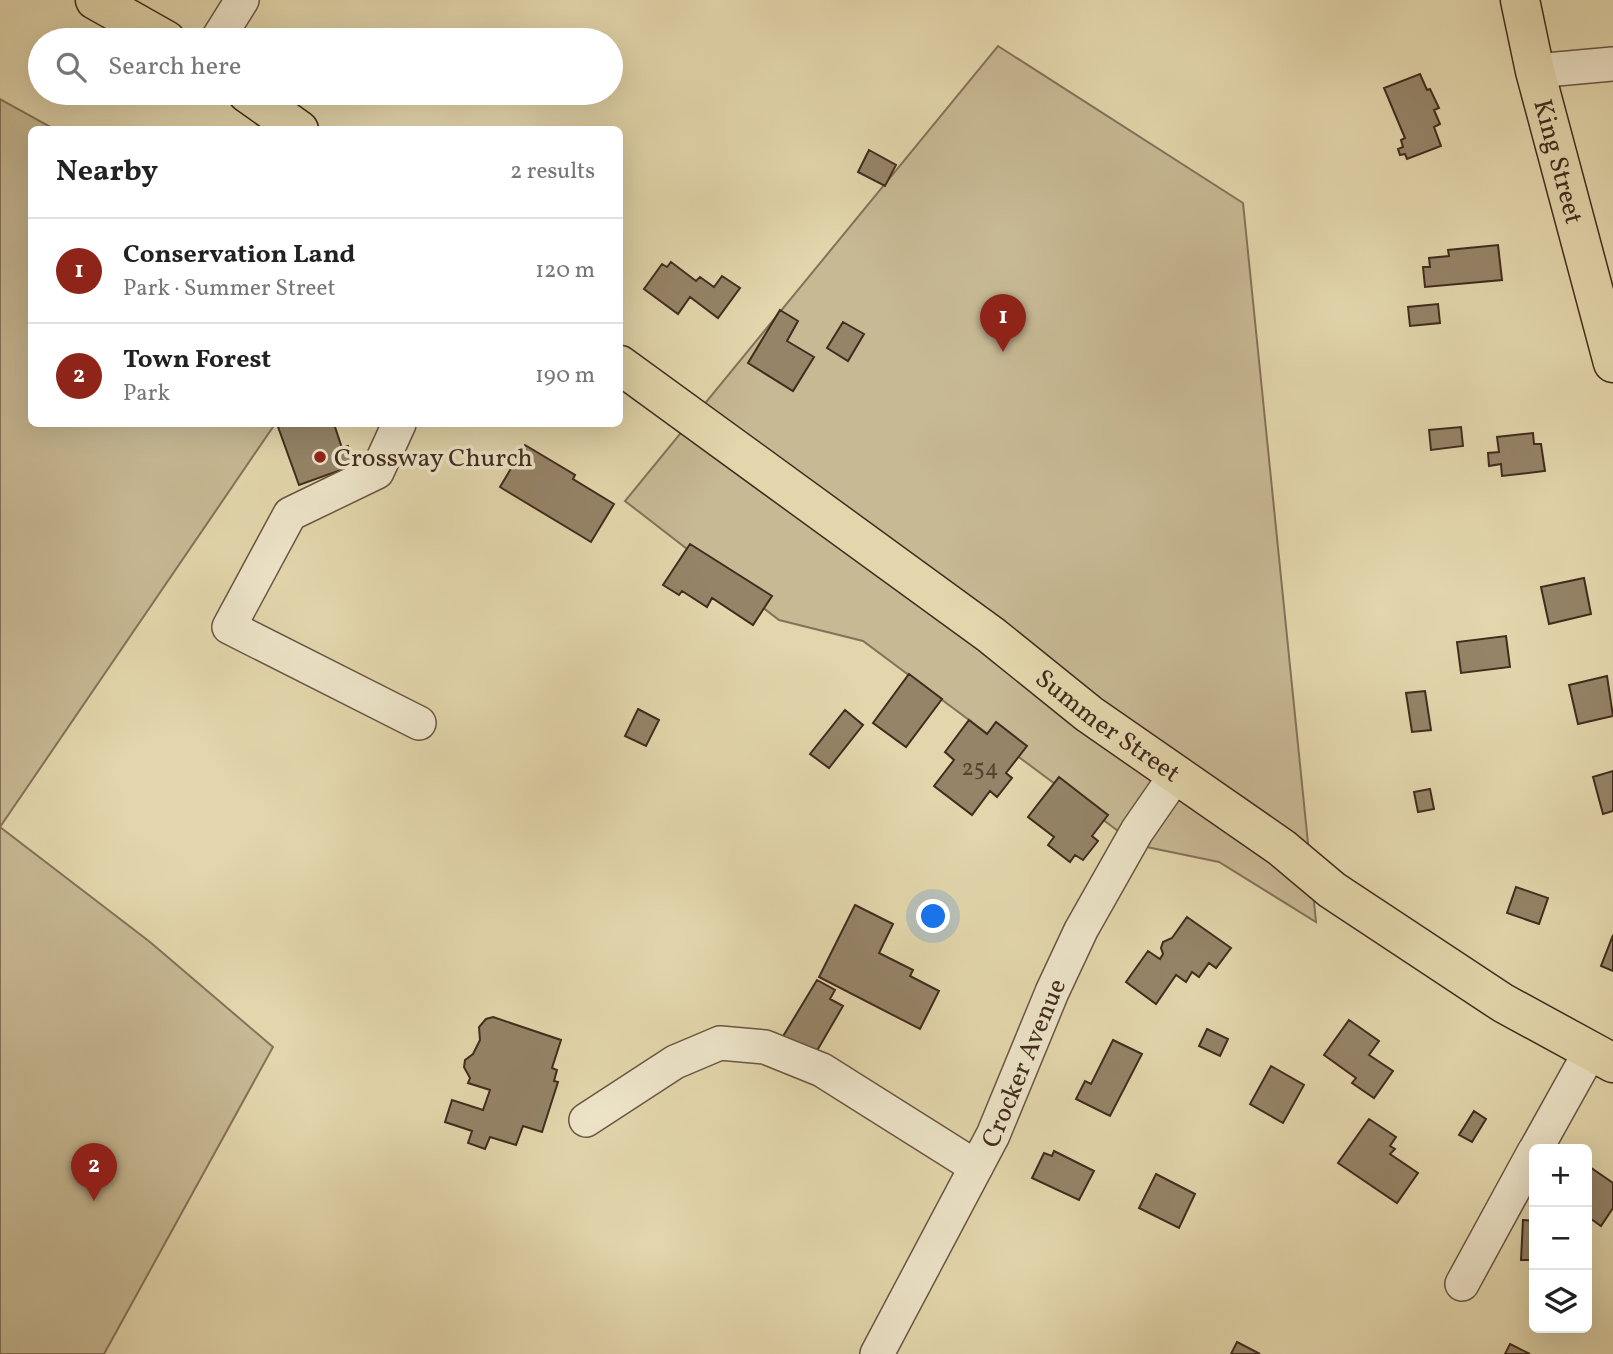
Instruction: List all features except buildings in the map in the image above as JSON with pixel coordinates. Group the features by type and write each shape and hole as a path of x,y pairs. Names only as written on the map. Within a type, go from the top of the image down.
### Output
{"main road":[{"path":"95,0 145,28"},
{"name":"King Street","path":"1520,0 1535,71 1613,363"},
{"path":"264,105 293,126"},
{"name":"Summer Street","path":"623,367 991,635 1089,714 1282,848 1332,890 1503,1003 1601,1057"}],"street":[{"path":"224,28 242,0"},
{"path":"1535,71 1613,64"},
{"path":"398,427 377,472 290,514 229,627 419,723"},
{"name":"Crocker Avenue","path":"877,1354 993,1135 1052,992 1081,930 1137,831 1175,776"},
{"path":"586,1120 675,1062 720,1042 765,1047 822,1070 976,1167"},
{"path":"1540,1144 1601,1057"},
{"path":"1462,1284 1529,1162"}],"shaded area":[{"path":"998,46 1243,203 1316,922 1219,862 1137,845 863,641 779,620 625,501"},
{"path":"0,99 49,126 28,126 28,427 273,427 0,827"},
{"path":"0,827 150,942 273,1047 104,1354 0,1354"}],"place":[{"name":"Conservation Land","path":"1003,352"},
{"name":"Crossway Church","path":"320,457"},
{"name":"Town Forest","path":"94,1201"}]}
